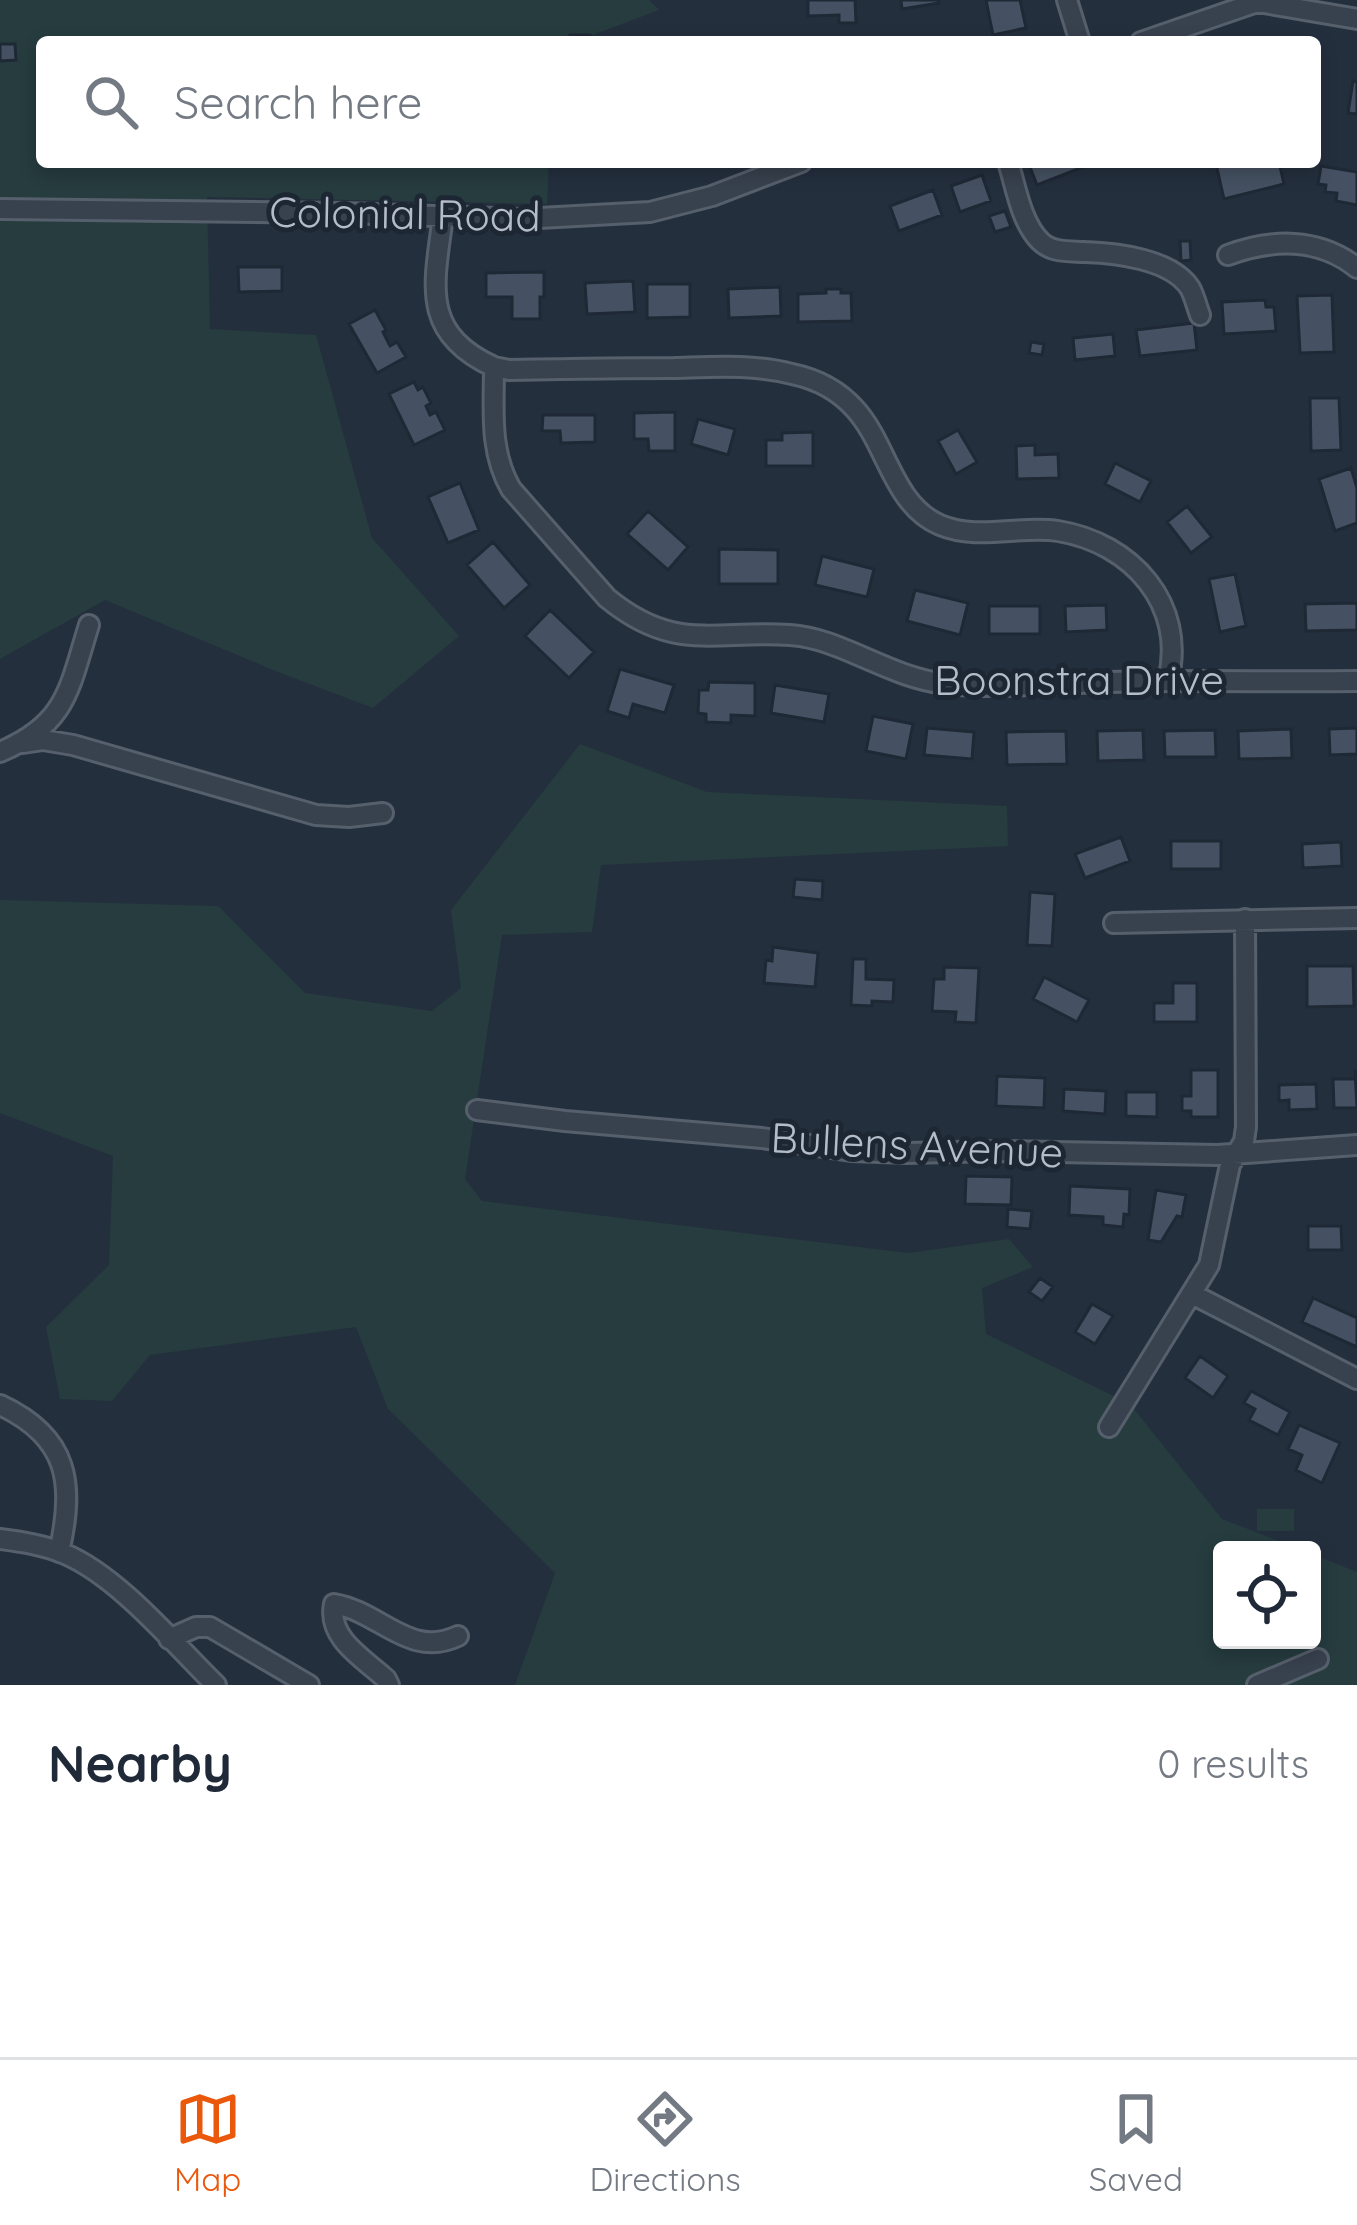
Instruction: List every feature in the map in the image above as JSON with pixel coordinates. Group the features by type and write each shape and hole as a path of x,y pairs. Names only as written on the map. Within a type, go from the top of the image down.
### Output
{"street":[{"path":"1067,0 1078,36"},
{"path":"1159,36 1260,1 1357,19"},
{"name":"Colonial Road","path":"0,209 521,219 650,212 712,196 785,168"},
{"path":"1010,168 1026,218 1040,242 1058,251 1142,259 1173,273 1190,288 1200,315"},
{"path":"442,216 435,283 438,316 458,346 494,367 509,370 727,367 774,370 820,383 865,419 910,502 938,524 976,532 1056,531 1106,548 1127,561 1158,595 1168,615 1173,651 1168,680"},
{"path":"1228,255 1256,244 1287,243 1331,252 1357,268"},
{"name":"Boonstra Drive","path":"494,367 496,454 511,489 607,598 644,623 692,636 815,639 901,675 953,685 1357,681"},
{"path":"23,743 60,709 88,625"},
{"path":"0,752 44,740 316,814 383,813"},
{"path":"1114,923 1357,918"},
{"path":"1108,1427 1209,1264 1230,1165 1246,1127 1244,919"},
{"name":"Bullens Avenue","path":"477,1109 907,1154 1218,1155 1357,1144"},
{"path":"1192,1294 1357,1379"},
{"path":"0,1405 34,1424 61,1462 68,1515 59,1552"},
{"path":"0,1538 46,1546 89,1567 216,1685"},
{"path":"389,1685 338,1636 331,1618 334,1604 351,1607 414,1640 431,1644 458,1636"},
{"path":"170,1639 210,1627 309,1685"},
{"path":"1257,1685 1318,1658"}],"green space":[{"path":"0,0 649,0 659,10 590,36 36,36 36,168 549,168 547,204 207,197 210,329 316,335 372,538 459,636 373,708 105,600 0,659"},
{"path":"580,744 707,792 1007,806 1008,846 601,865 592,932 502,935 465,1179 482,1201 908,1253 1009,1239 1033,1267 982,1288 986,1334 1130,1404 1222,1519 1279,1541 1213,1541 1213,1649 1321,1649 1321,1558 1357,1572 1357,1685 515,1685 555,1573 388,1409 356,1327 150,1355 112,1401 60,1399 46,1327 109,1265 113,1156 0,1113 0,900 218,906 305,993 432,1011 461,988 451,910"},
{"path":"1257,1509 1294,1509 1294,1531 1257,1531"}],"building":[{"path":"808,0 855,0 856,23 839,23 839,15 808,16"},
{"path":"901,0 938,0 939,3 902,9"},
{"path":"986,0 1020,0 1026,28 993,35"},
{"path":"0,44 15,44 16,60 0,61"},
{"path":"1353,81 1357,82 1357,114 1348,113"},
{"path":"1321,166 1357,172 1357,205 1336,201 1337,193 1325,192 1326,185 1318,184"},
{"path":"1030,168 1081,168 1037,185"},
{"path":"1217,168 1280,168 1284,184 1224,199"},
{"path":"982,175 991,201 960,212 951,186"},
{"path":"933,190 942,215 899,231 890,206"},
{"path":"1005,211 1011,227 995,232 989,216"},
{"path":"1180,241 1190,241 1191,260 1181,261"},
{"path":"238,267 282,267 282,291 239,292"},
{"path":"544,272 540,319 512,319 512,297 486,297 486,273"},
{"path":"633,281 635,312 587,314 585,283"},
{"path":"647,284 690,284 690,317 647,318"},
{"path":"780,287 781,316 729,318 728,289"},
{"path":"826,289 851,293 852,321 798,322 798,294 826,293"},
{"path":"1332,295 1334,352 1300,353 1297,296"},
{"path":"1265,300 1266,307 1274,307 1276,331 1224,334 1222,302"},
{"path":"375,310 390,346 397,342 406,357 377,373 349,324"},
{"path":"1194,323 1197,350 1140,356 1136,330"},
{"path":"1113,334 1115,356 1075,360 1073,338"},
{"path":"1031,342 1044,344 1042,355 1029,353"},
{"path":"414,382 418,390 423,387 431,403 426,406 430,415 436,412 445,430 414,445 389,394"},
{"path":"1310,398 1339,398 1341,450 1311,451"},
{"path":"675,412 675,451 649,451 648,439 634,439 634,413"},
{"path":"543,415 595,415 595,442 561,443 560,431 542,431"},
{"path":"698,419 735,429 728,455 691,444"},
{"path":"958,430 977,462 956,474 938,441"},
{"path":"813,432 813,466 766,466 766,440 782,440 782,433"},
{"path":"1035,445 1035,455 1058,454 1059,478 1017,479 1016,446"},
{"path":"1115,463 1151,481 1140,502 1105,484"},
{"path":"1351,468 1357,488 1357,523 1335,531 1319,479"},
{"path":"460,483 479,530 448,543 428,497"},
{"path":"1187,506 1212,537 1191,553 1167,522"},
{"path":"648,511 688,547 668,570 627,534"},
{"path":"493,542 530,585 504,608 467,565"},
{"path":"719,549 778,550 778,584 719,584"},
{"path":"822,556 874,569 867,597 815,585"},
{"path":"1235,574 1246,626 1220,632 1209,579"},
{"path":"915,590 968,603 960,635 907,621"},
{"path":"1357,603 1357,630 1306,631 1305,604"},
{"path":"1106,605 1107,630 1066,632 1065,606"},
{"path":"989,606 1040,606 1040,634 989,634"},
{"path":"550,610 594,652 569,678 525,636"},
{"path":"620,669 674,685 665,713 633,704 629,718 607,711"},
{"path":"709,682 755,683 755,716 731,715 731,723 706,722 706,714 698,713 699,690 708,690"},
{"path":"775,685 829,694 824,722 771,713"},
{"path":"873,716 913,724 906,759 866,751"},
{"path":"927,728 974,732 972,759 924,755"},
{"path":"1357,728 1357,754 1330,755 1329,729"},
{"path":"1291,729 1292,758 1239,759 1238,731"},
{"path":"1143,730 1144,760 1098,761 1097,731"},
{"path":"1215,730 1216,757 1165,757 1164,731"},
{"path":"1066,731 1067,764 1007,765 1006,732"},
{"path":"1121,837 1130,861 1085,878 1075,854"},
{"path":"1171,841 1221,841 1221,869 1171,869"},
{"path":"1341,842 1342,866 1303,868 1302,844"},
{"path":"795,879 823,881 822,900 793,897"},
{"path":"1030,892 1055,894 1052,946 1027,945"},
{"path":"773,947 818,953 815,987 764,983 766,960 772,961"},
{"path":"853,959 866,959 866,979 894,980 893,1002 851,1005"},
{"path":"1307,966 1353,966 1354,1006 1307,1007"},
{"path":"944,967 979,968 976,1023 955,1022 956,1012 932,1011 934,979 944,979"},
{"path":"1044,977 1089,1000 1077,1022 1033,999"},
{"path":"1173,983 1197,983 1197,1022 1154,1022 1154,1003 1173,1003"},
{"path":"1191,1070 1218,1070 1218,1117 1191,1117 1191,1111 1182,1111 1182,1096 1191,1096"},
{"path":"997,1076 1045,1078 1044,1108 996,1106"},
{"path":"1333,1079 1355,1079 1357,1108 1334,1108"},
{"path":"1316,1084 1317,1109 1289,1110 1289,1100 1279,1101 1279,1085"},
{"path":"1064,1089 1106,1091 1105,1114 1063,1111"},
{"path":"1126,1092 1157,1092 1157,1117 1126,1116"},
{"path":"966,1176 1012,1177 1011,1205 965,1204"},
{"path":"1070,1186 1130,1189 1129,1215 1124,1214 1123,1227 1103,1225 1103,1217 1069,1215"},
{"path":"1156,1190 1186,1195 1182,1217 1177,1216 1161,1242 1148,1240"},
{"path":"1008,1209 1032,1211 1030,1229 1007,1227"},
{"path":"1308,1226 1341,1226 1342,1250 1308,1250"},
{"path":"1040,1278 1053,1287 1042,1301 1029,1292"},
{"path":"1313,1298 1357,1318 1357,1347 1302,1322"},
{"path":"1092,1304 1113,1316 1095,1344 1075,1332"},
{"path":"1200,1356 1228,1376 1213,1398 1185,1378"},
{"path":"1251,1391 1290,1412 1278,1435 1249,1420 1255,1409 1244,1403"},
{"path":"1299,1425 1340,1443 1322,1483 1296,1470 1302,1455 1288,1449"}]}
